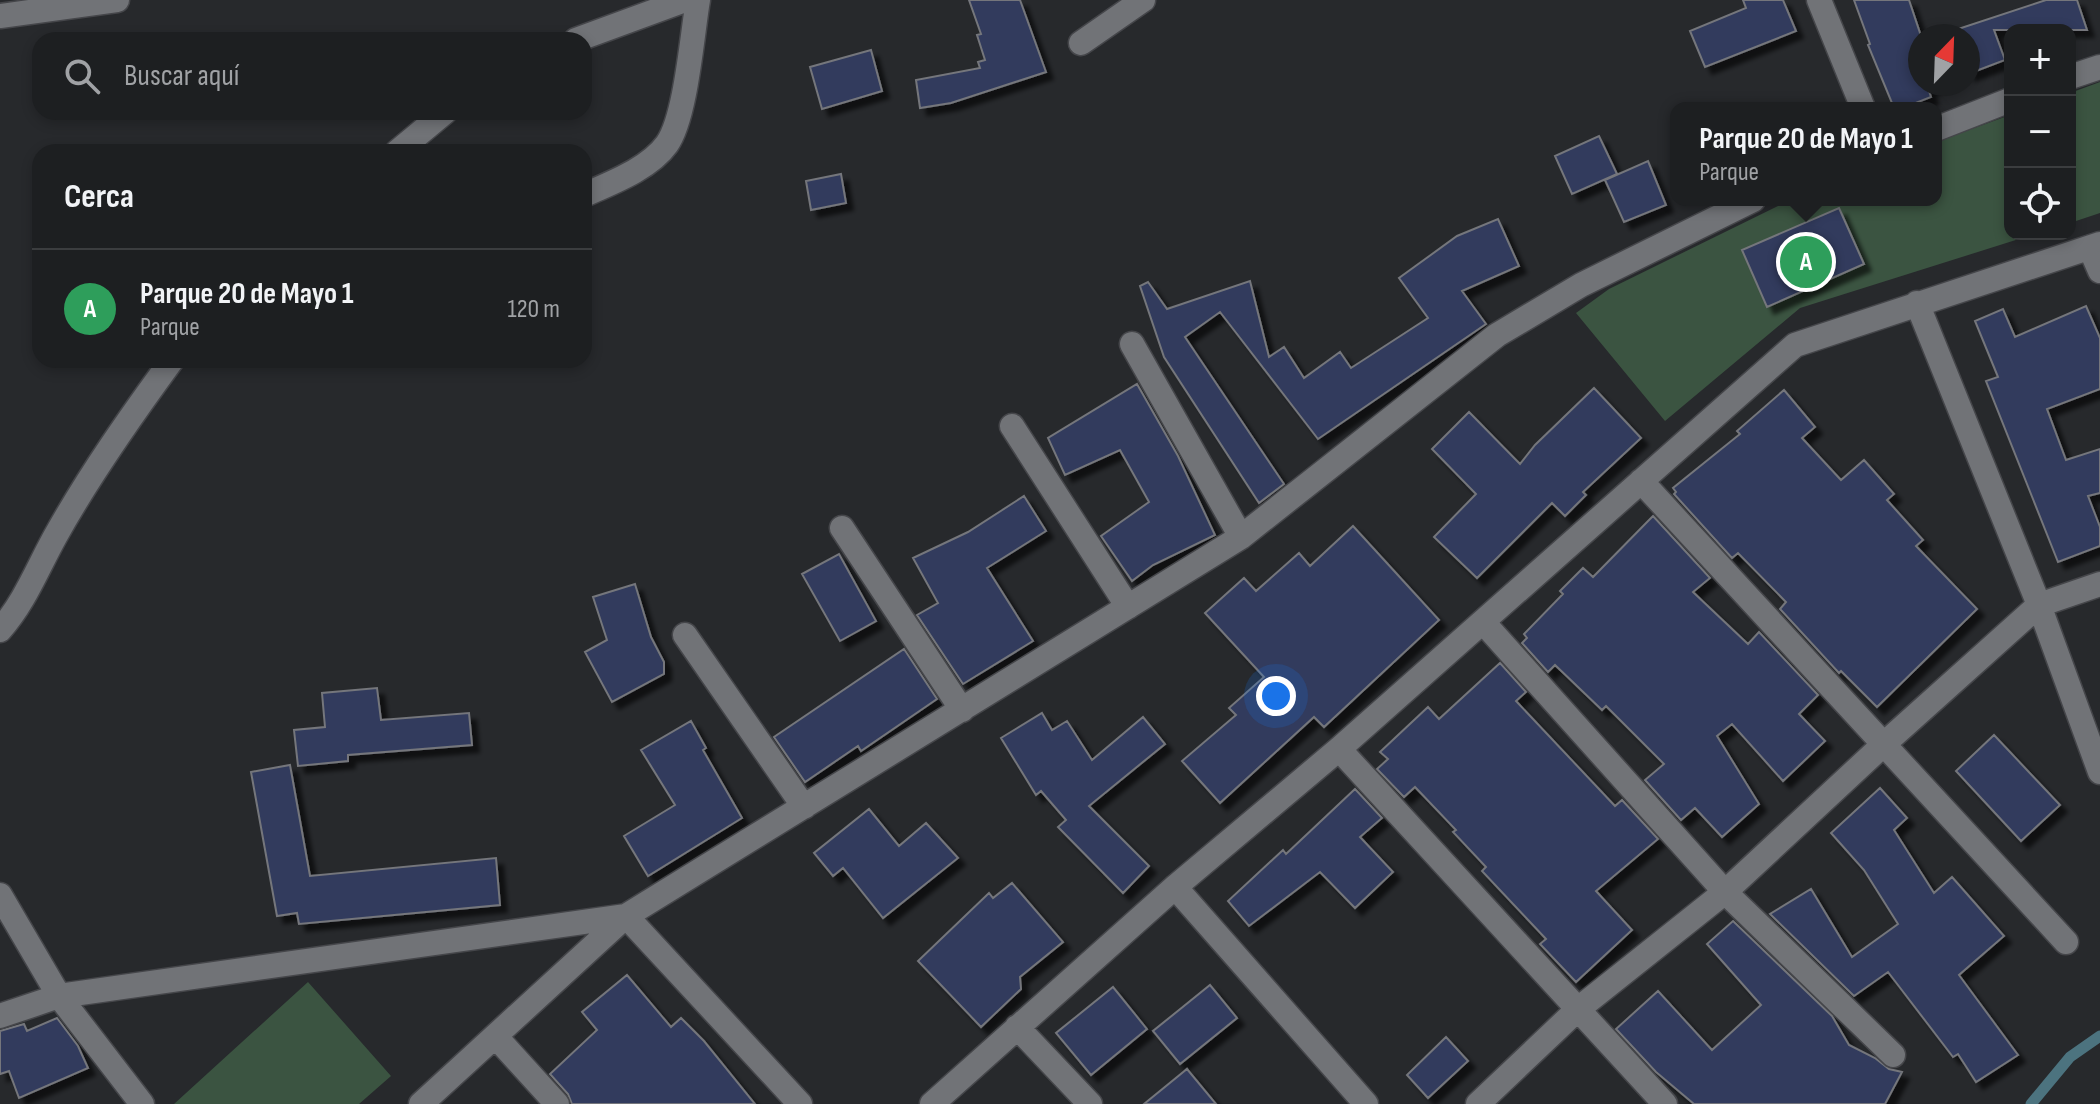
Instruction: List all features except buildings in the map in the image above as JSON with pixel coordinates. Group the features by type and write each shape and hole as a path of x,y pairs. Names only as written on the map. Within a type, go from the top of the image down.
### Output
{"street":[{"path":"0,16 117,0"},
{"path":"592,34 685,0"},
{"path":"592,191 647,161 666,145 678,122 698,0"},
{"path":"1081,43 1143,0"},
{"path":"1819,0 1861,102"},
{"path":"2076,75 2100,67"},
{"path":"1942,127 2004,102"},
{"path":"407,144 435,120"},
{"path":"421,1104 626,916 1241,537 1497,335 1581,285 1741,206"},
{"path":"932,1104 1175,887 1339,749 1795,345 2095,246 2100,271"},
{"path":"1917,303 2039,605 2100,772"},
{"path":"1132,344 1241,537"},
{"path":"0,630 17,611 56,535 95,471 166,368"},
{"path":"1012,426 1128,607"},
{"path":"1641,481 2066,942"},
{"path":"842,528 962,710"},
{"path":"1478,1104 1577,1010 1725,892 2039,605 2100,584"},
{"path":"1483,622 1725,892 1893,1055"},
{"path":"685,635 804,807"},
{"path":"1339,749 1665,1104"},
{"path":"1175,887 1366,1104"},
{"path":"0,895 59,996 142,1104"},
{"path":"0,1016 59,996 626,916"},
{"path":"626,916 800,1104"},
{"path":"1017,1027 1090,1104"},
{"path":"496,1037 557,1104"}],"green space":[{"path":"2100,82 2100,213 2076,221 2076,96 2076,91"},
{"path":"2004,117 2004,240 2016,240 1800,308 1665,421 1576,313 1609,289 1778,206 1942,206 1942,140"},
{"path":"308,982 391,1076 359,1104 174,1104"}],"waterway":[{"path":"2031,1104 2070,1057 2100,1036"}],"place":[{"name":"Parque 20 de Mayo 1","path":"1806,262"}]}
